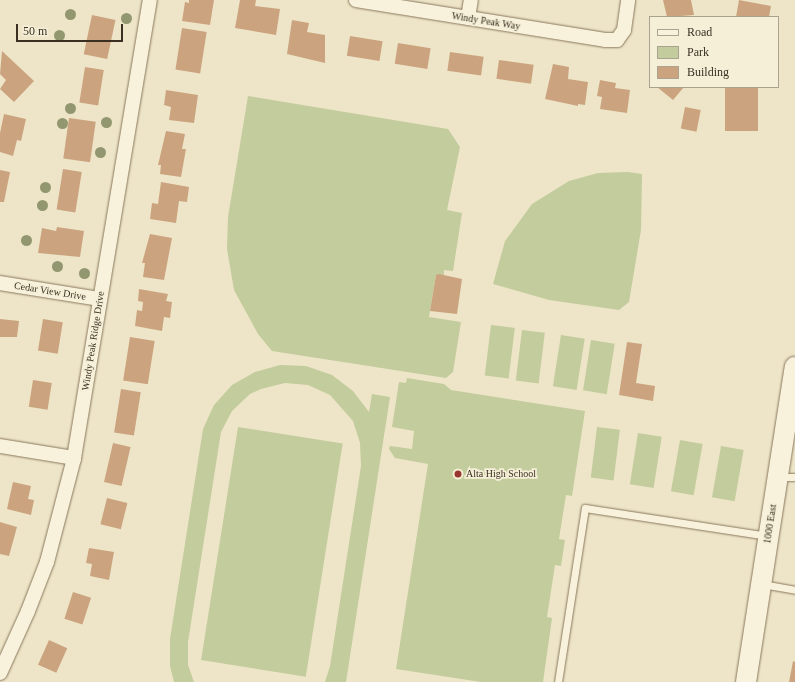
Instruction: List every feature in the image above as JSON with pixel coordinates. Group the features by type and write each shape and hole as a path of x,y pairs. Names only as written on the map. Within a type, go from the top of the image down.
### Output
{"street":[{"name":"Windy Peak Ridge Drive","path":"0,673 47,562 74,458 150,0"},
{"name":"Windy Peak Way","path":"356,0 593,39 617,40 624,30 628,0"},
{"path":"468,18 471,0"},
{"name":"Cedar View Drive","path":"0,283 100,299"},
{"name":"1000 East","path":"746,682 768,536 786,477 795,367"},
{"path":"0,446 74,458"}],"lane":[{"path":"558,682 585,508 768,536"},
{"path":"761,584 795,590"}],"green space":[{"path":"248,96 448,129 460,147 447,210 462,213 453,271 444,270 444,275 436,275 429,317 461,322 453,372 446,378 272,351 258,334 234,290 227,249 228,217"},
{"path":"628,172 642,174 641,230 629,302 619,310 549,300 493,284 505,241 532,204 569,181 598,173"},
{"path":"491,325 515,328 509,379 485,376"},
{"path":"522,330 545,333 539,383 516,381"},
{"path":"561,335 585,339 577,390 553,386"},
{"path":"591,340 615,344 607,394 583,390"},
{"path":"280,365 306,366 332,375 353,391 369,412 372,394 390,397 346,682 325,682 330,666 361,466 360,443 353,421 330,395 308,385 285,383 261,389 250,394 232,411 221,432 188,642 188,665 194,682 174,682 170,666 170,639 203,429 214,405 232,385 255,372"},
{"path":"407,378 444,384 451,390 585,411 572,496 566,495 559,539 565,540 561,566 555,565 547,617 552,618 543,682 481,682 396,669 428,464 395,458 389,449 390,446 412,449 414,431 392,427 399,382 406,383"},
{"path":"238,427 343,444 306,677 201,660"},
{"path":"597,427 620,430 614,480 591,478"},
{"path":"638,433 662,437 654,488 630,484"},
{"path":"680,440 703,444 694,495 671,491"},
{"path":"721,446 744,450 735,501 712,497"}],"building":[{"path":"189,0 214,0 210,25 182,21 185,2 189,3"},
{"path":"240,0 256,0 255,6 280,9 276,35 235,28"},
{"path":"663,0 691,0 694,15 667,16"},
{"path":"739,0 771,6 769,16 736,16"},
{"path":"92,15 115,20 107,59 84,54"},
{"path":"292,20 309,23 307,32 325,35 325,63 287,54"},
{"path":"182,28 207,32 200,73 175,69"},
{"path":"350,36 383,41 379,61 347,56"},
{"path":"398,43 431,48 427,69 395,64"},
{"path":"2,51 34,81 14,102 0,89 6,80 0,74"},
{"path":"450,52 484,57 481,76 447,71"},
{"path":"499,60 534,65 531,84 496,79"},
{"path":"553,64 569,67 568,79 588,82 585,105 578,104 578,106 545,99"},
{"path":"85,67 104,70 98,106 79,103"},
{"path":"600,80 616,83 615,88 630,90 627,113 600,109 602,97 597,96"},
{"path":"658,88 683,88 673,100"},
{"path":"725,88 758,88 758,131 725,131"},
{"path":"166,90 198,95 194,123 169,120 171,107 164,105"},
{"path":"685,107 701,110 697,132 681,129"},
{"path":"4,114 26,119 21,141 17,140 13,156 0,152 0,133"},
{"path":"69,118 96,122 90,162 63,159"},
{"path":"166,131 185,134 182,149 186,149 181,177 160,174 161,165 158,165"},
{"path":"63,169 82,172 75,212 57,209"},
{"path":"0,170 10,172 4,202 0,202"},
{"path":"161,182 189,187 187,202 179,201 176,223 150,219 152,203 158,204"},
{"path":"57,227 84,231 80,257 38,253 42,228 56,231"},
{"path":"150,234 172,238 164,280 143,277 145,263 142,263"},
{"path":"439,274 462,279 457,314 430,311 436,275"},
{"path":"139,289 168,294 166,301 172,302 170,318 164,317 162,331 135,326 137,310 142,311 143,302 138,301"},
{"path":"0,319 19,321 17,337 0,337"},
{"path":"43,319 63,322 58,354 38,351"},
{"path":"130,337 155,341 148,384 123,380"},
{"path":"627,342 642,344 636,383 655,386 653,401 619,395"},
{"path":"33,380 52,383 48,410 29,407"},
{"path":"121,389 141,392 134,436 114,432"},
{"path":"113,443 131,447 122,486 104,482"},
{"path":"13,482 31,486 28,499 34,500 31,515 7,509"},
{"path":"107,498 127,503 121,529 100,524"},
{"path":"0,522 17,527 9,556 0,554"},
{"path":"89,548 114,552 109,580 90,576 92,564 86,563"},
{"path":"73,592 91,598 82,625 64,619"},
{"path":"49,640 67,648 56,673 38,665"},
{"path":"793,661 795,662 795,682 789,682"}],"place":[{"name":"Alta High School","path":"458,474"}]}
